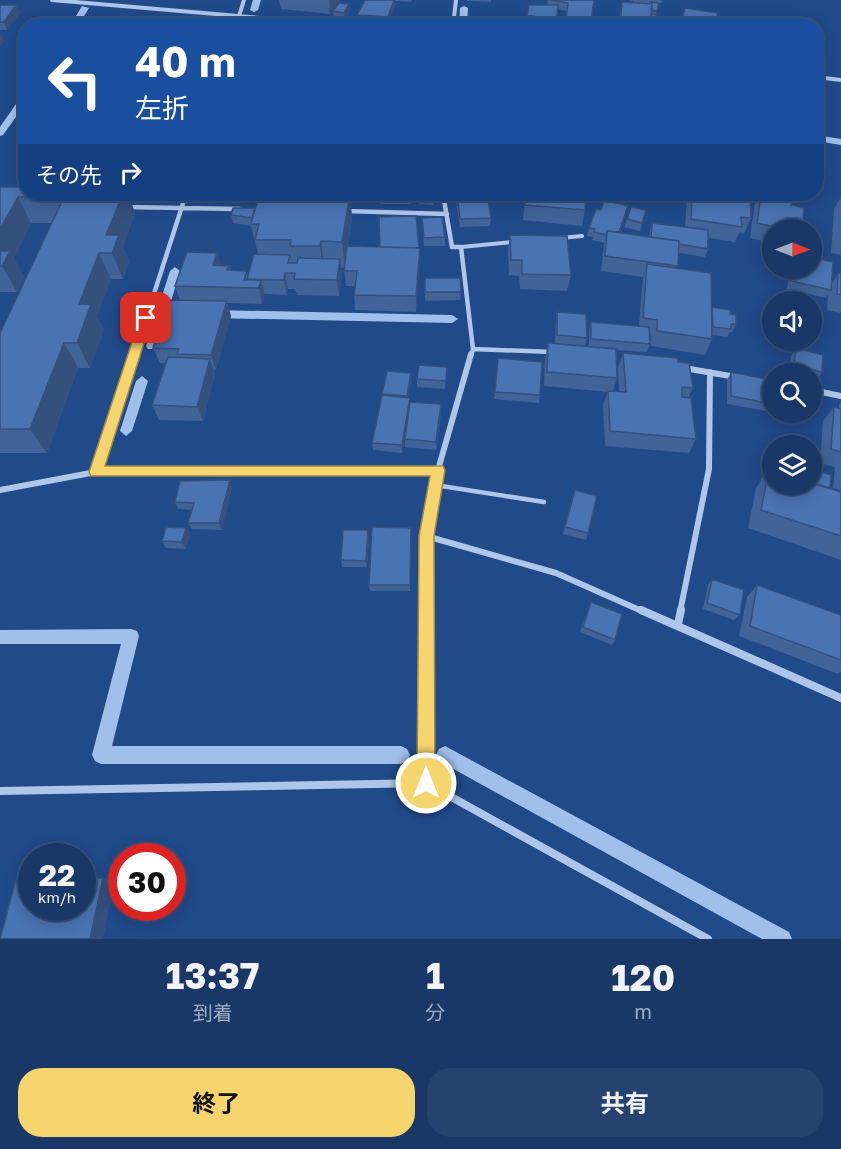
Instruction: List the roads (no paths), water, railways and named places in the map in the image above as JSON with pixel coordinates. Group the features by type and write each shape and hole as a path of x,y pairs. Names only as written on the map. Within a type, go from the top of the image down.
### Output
{"street":[{"path":"52,0 278,18"},
{"path":"239,18 244,0"},
{"path":"454,18 456,0"},
{"path":"824,78 841,80"},
{"path":"96,472 184,201"},
{"path":"426,783 426,536 438,470 473,349 460,246 452,247 444,201"},
{"path":"114,207 251,209"},
{"path":"343,211 447,214"},
{"path":"473,349 560,352"},
{"path":"676,367 741,378"},
{"path":"678,624 709,470 711,372"},
{"path":"822,392 841,396"},
{"path":"0,490 96,472 438,470"},
{"path":"426,536 556,573 678,624 841,698"},
{"path":"0,791 426,783 708,939"}],"lane":[{"path":"560,238 582,236"},
{"path":"460,246 516,242"},
{"path":"435,485 544,502"}],"waterway":[{"path":"254,10 257,0"},
{"path":"79,18 85,8"},
{"path":"463,18 464,8"},
{"path":"0,133 18,107"},
{"path":"824,139 841,142"},
{"path":"185,238 187,231"},
{"path":"152,346 175,271"},
{"path":"214,314 452,319"},
{"path":"126,431 142,381"},
{"path":"0,637 131,636 101,755 401,755"},
{"path":"445,755 782,939"}]}
